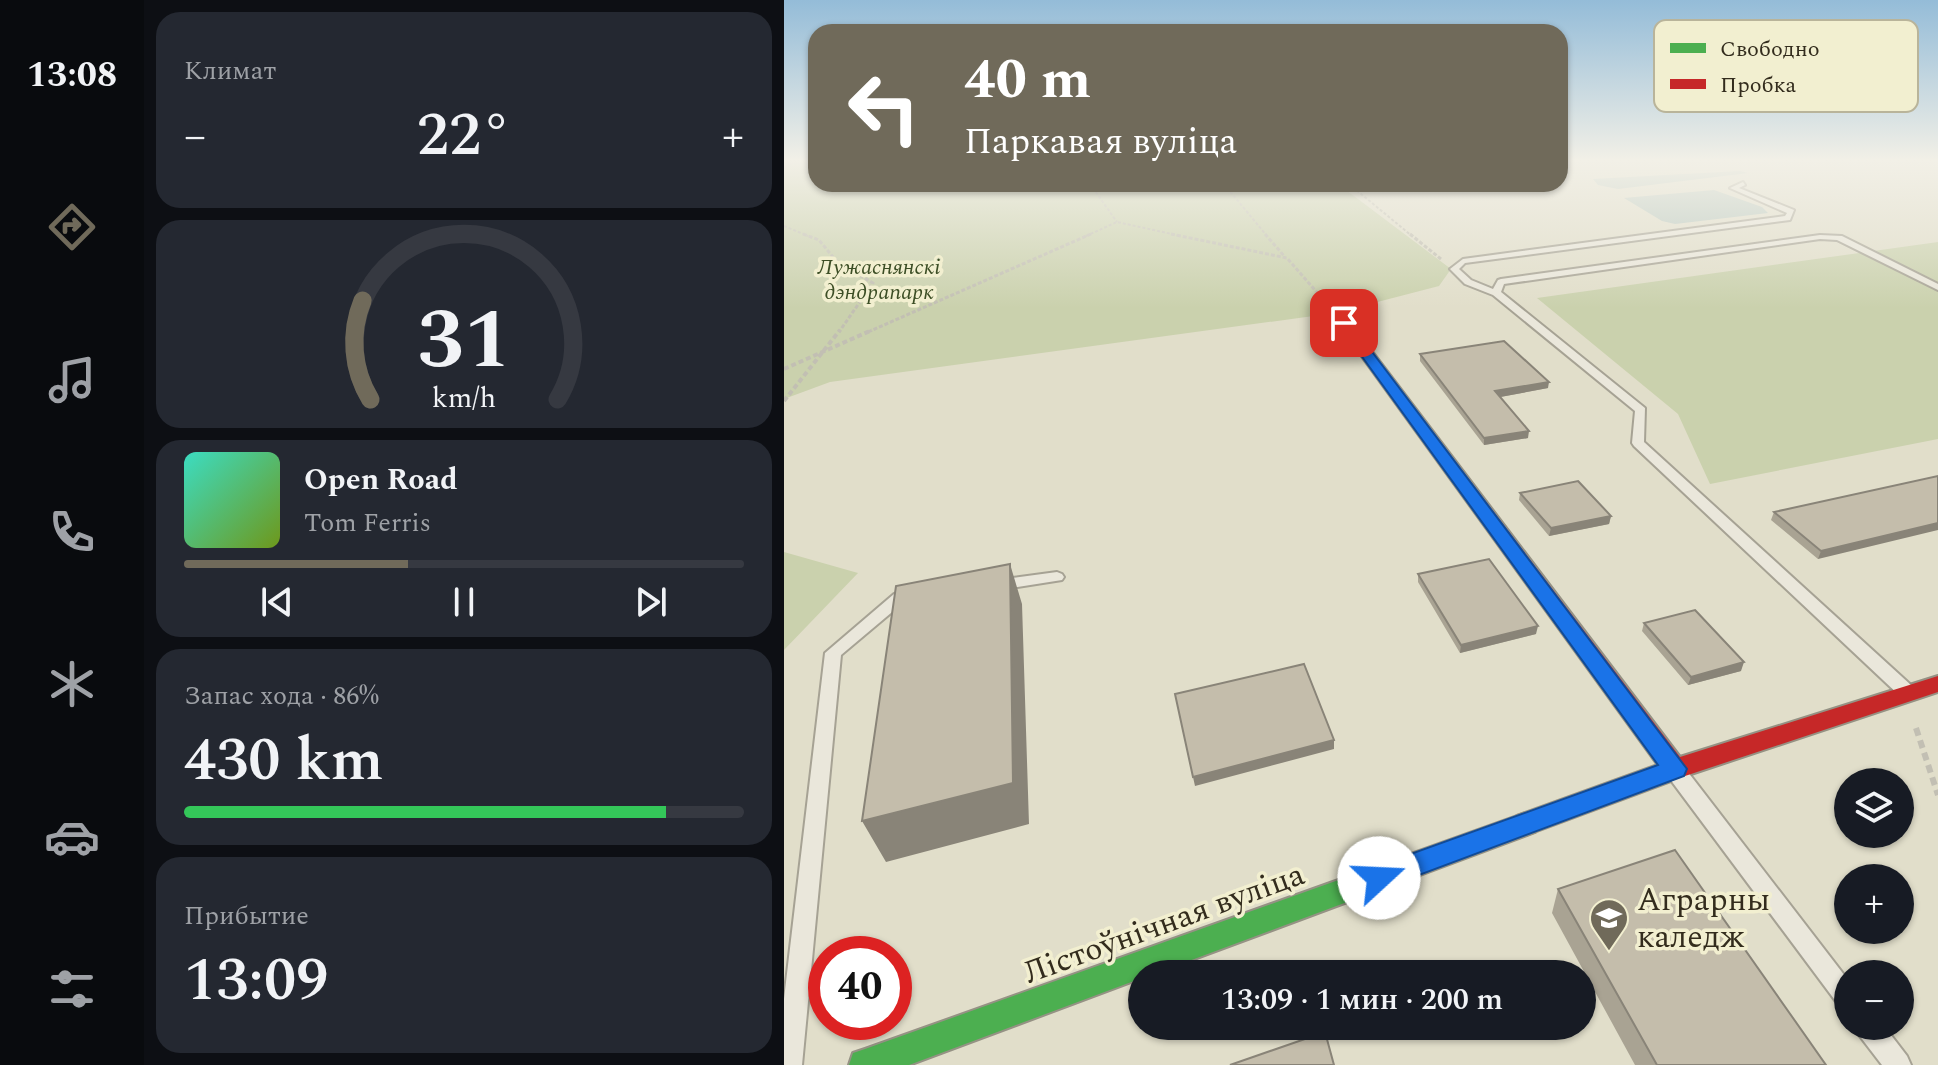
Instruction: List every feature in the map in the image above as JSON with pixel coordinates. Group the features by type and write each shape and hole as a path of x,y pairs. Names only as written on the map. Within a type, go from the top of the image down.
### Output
{"street":[{"path":"1348,318 1675,769"},
{"name":"Лістоўнічная вуліца","path":"865,1065 933,1052 1675,769 1938,684"}],"lane":[{"path":"1783,209 1791,212 1787,218 1463,261 1454,269 1468,282 1496,293 1641,410 1638,443 1909,694"},
{"path":"1496,293 1501,282 1820,237 1839,238 1938,287"},
{"path":"978,587 1057,577"},
{"path":"789,1065 833,653 899,598 931,594"},
{"path":"1675,769 1834,980"},
{"path":"1879,1040 1898,1065"}],"path":[{"path":"1108,209 1117,222"},
{"path":"1245,209 1287,258 1348,318"},
{"path":"1380,209 1454,269"},
{"path":"784,369 1117,222 1287,258"},
{"path":"784,226 819,240 838,263 873,283 825,352 784,401"},
{"path":"1909,694 1919,743 1938,795"}],"green space":[{"name":"Лужаснянскі дэндрапарк","path":"784,209 1371,209 1451,269 1439,286 1335,313 830,382 784,399"},
{"path":"1938,242 1938,439 1710,484 1678,414 1537,298"},
{"path":"784,552 858,573 784,650"}],"shaded area":[{"path":"1642,209 1764,209 1768,213 1675,224 1662,221"}],"building":[{"path":"1504,341 1549,382 1495,391 1529,431 1484,438 1420,354"},
{"path":"1938,476 1938,523 1821,551 1774,512"},
{"path":"1578,481 1611,516 1551,528 1520,493"},
{"path":"1489,559 1538,626 1461,645 1418,574"},
{"path":"1010,564 1013,783 862,821 896,586"},
{"path":"1695,610 1744,662 1691,677 1644,623"},
{"path":"1304,664 1334,740 1193,777 1175,694"},
{"path":"1675,850 1826,1065 1657,1065 1558,889"},
{"path":"1302,1040 1327,1040 1334,1065 1230,1065"}],"traffic: fast":[{"path":"865,1065 1526,824"}],"traffic: jam":[{"path":"1344,323 1675,769"},
{"path":"1526,824 1675,769 1938,684"}],"place":[{"name":"Аграрны каледж","path":"1609,952"}],"route":[{"path":"1344,323 1675,769 1379,878"}]}
